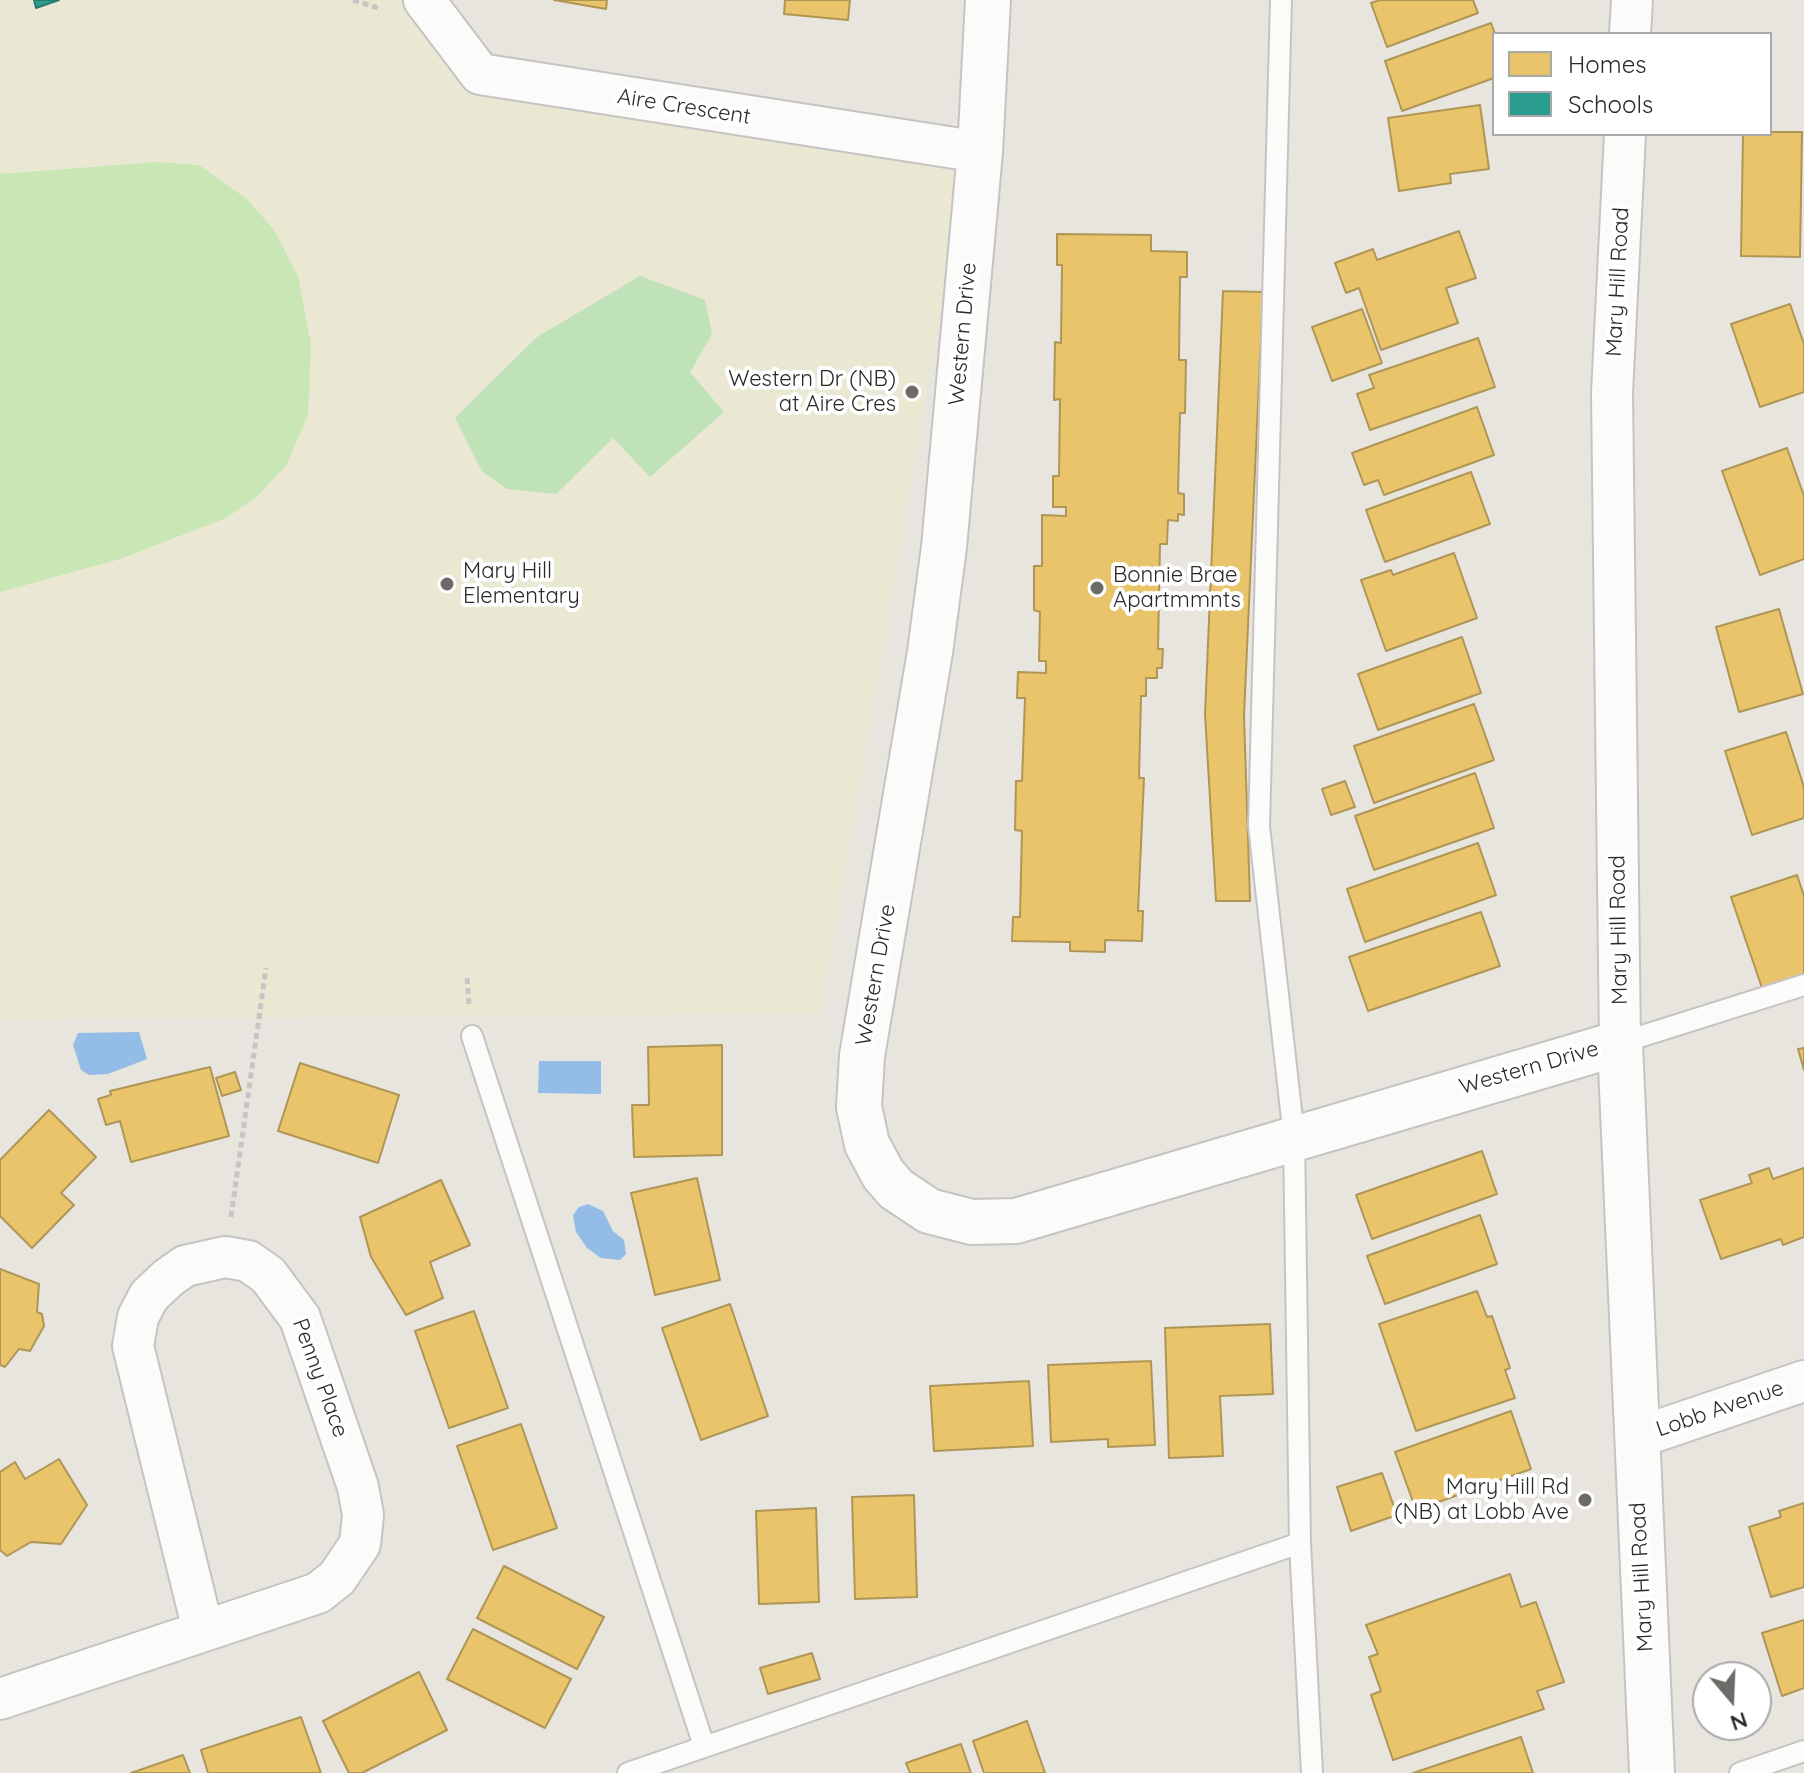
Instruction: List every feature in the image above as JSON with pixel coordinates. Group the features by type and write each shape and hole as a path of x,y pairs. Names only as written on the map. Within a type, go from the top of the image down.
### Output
{"street":[{"name":"Aire Crescent","path":"424,0 480,74 980,152"},
{"name":"Western Drive","path":"988,0 980,152 944,547 930,652 862,1056 862,1127 874,1160 896,1189 929,1211 972,1222 1016,1221 1080,1205 1294,1137 1620,1043"},
{"path":"1630,32 1632,0"},
{"name":"Mary Hill Road","path":"1625,136 1612,393 1620,1043 1652,1773"},
{"path":"203,1630 133,1346 138,1317 149,1296 185,1266 225,1257"},
{"name":"Penny Place","path":"0,1699 318,1593 351,1562 360,1544 363,1515 358,1487 300,1318 268,1275 248,1261 225,1257"},
{"name":"Lobb Avenue","path":"1636,1438 1804,1381"}],"lane":[{"path":"1281,0 1259,826 1294,1137 1300,1543 1312,1773"},
{"path":"1620,1043 1804,985"},
{"path":"472,1036 704,1746"},
{"path":"628,1773 1300,1543"},
{"path":"1740,1773 1804,1751"}],"path":[{"path":"353,0 378,8"},
{"path":"225,1257 266,968"}],"shaded area":[{"name":"Mary Hill Elementary","path":"0,0 424,0 480,74 967,153 821,1014 0,1019"}],"green space":[{"path":"157,162 199,165 247,199 274,230 298,276 311,344 308,415 286,466 256,497 226,518 120,559 0,592 0,174"},
{"path":"640,276 705,300 712,334 690,372 724,412 650,477 613,438 556,494 507,489 482,471 455,418 537,337"}],"water":[{"path":"139,1032 147,1059 108,1074 89,1075 81,1070 73,1045 78,1033"},
{"path":"539,1061 601,1061 601,1094 538,1093"},
{"path":"588,1204 603,1211 613,1231 624,1240 626,1254 620,1260 601,1258 587,1248 576,1232 573,1215 579,1207"}],"building: Homes":[{"path":"554,0 607,0 606,9"},
{"path":"785,0 850,0 848,20 784,14"},
{"path":"1380,0 1473,0 1478,13 1387,47 1371,3"},
{"path":"1491,23 1494,32 1492,79 1402,111 1385,61"},
{"path":"1480,105 1489,169 1450,174 1451,183 1399,191 1388,118"},
{"path":"1802,132 1800,257 1741,256 1743,136"},
{"path":"1459,231 1476,278 1446,288 1458,323 1381,350 1359,288 1346,293 1335,263 1373,249 1377,260"},
{"name":"Bonnie Brae Apartmmnts","path":"1057,234 1151,235 1151,251 1187,252 1187,277 1180,277 1179,360 1186,360 1185,413 1180,413 1178,493 1184,494 1184,515 1178,514 1178,521 1168,520 1167,544 1160,544 1158,649 1163,649 1162,668 1157,668 1157,678 1146,678 1146,696 1141,696 1139,778 1144,778 1138,911 1143,911 1142,941 1105,940 1105,952 1070,951 1070,942 1012,941 1013,917 1020,917 1022,831 1015,830 1016,781 1022,781 1025,698 1017,698 1018,672 1046,673 1046,661 1039,661 1040,612 1034,610 1034,566 1042,566 1042,515 1066,516 1066,507 1053,507 1053,476 1059,476 1060,399 1054,400 1055,342 1061,343 1062,265 1057,265"},
{"path":"1223,291 1263,292 1244,715 1250,901 1216,901 1205,714"},
{"path":"1790,304 1804,344 1804,392 1760,407 1731,324"},
{"path":"1362,309 1382,363 1332,381 1312,327"},
{"path":"1478,338 1495,387 1370,430 1357,394 1374,388 1369,375"},
{"path":"1477,407 1494,455 1384,495 1378,480 1364,485 1352,453"},
{"path":"1787,448 1804,496 1804,559 1760,575 1722,471"},
{"path":"1471,472 1490,524 1385,562 1366,510"},
{"path":"1454,553 1477,618 1386,651 1361,580 1391,570 1393,575"},
{"path":"1779,609 1803,694 1739,712 1716,627"},
{"path":"1462,637 1481,693 1378,730 1358,674"},
{"path":"1474,704 1494,760 1374,803 1354,746"},
{"path":"1786,732 1804,787 1804,818 1752,835 1725,751"},
{"path":"1475,773 1494,828 1374,870 1355,816"},
{"path":"1345,781 1355,807 1331,815 1322,789"},
{"path":"1478,843 1496,895 1365,942 1347,889"},
{"path":"1797,875 1804,896 1804,974 1762,988 1731,897"},
{"path":"1481,912 1500,966 1368,1011 1349,957"},
{"path":"722,1045 722,1155 634,1157 632,1105 649,1105 648,1047"},
{"path":"1804,1048 1804,1070 1798,1049"},
{"path":"300,1063 399,1095 378,1163 278,1131"},
{"path":"210,1067 229,1136 131,1162 120,1121 106,1125 98,1099 111,1095 110,1091"},
{"path":"235,1072 241,1090 222,1096 216,1078"},
{"path":"49,1110 96,1157 61,1193 74,1205 32,1248 0,1216 0,1160"},
{"path":"1482,1151 1497,1194 1372,1239 1356,1195"},
{"path":"1769,1168 1773,1179 1804,1168 1804,1237 1783,1245 1781,1239 1721,1259 1700,1200 1752,1183 1749,1175"},
{"path":"697,1178 720,1280 655,1295 631,1193"},
{"path":"441,1180 470,1245 430,1262 443,1298 406,1315 371,1257 360,1217"},
{"path":"1480,1215 1497,1264 1385,1304 1367,1256"},
{"path":"0,1269 39,1284 37,1312 42,1314 44,1326 30,1351 19,1349 5,1367 0,1365"},
{"path":"1477,1291 1487,1317 1492,1316 1510,1368 1505,1370 1515,1398 1416,1431 1379,1324"},
{"path":"730,1304 768,1416 701,1440 662,1328"},
{"path":"474,1311 508,1408 449,1428 415,1331"},
{"path":"1270,1324 1273,1394 1220,1396 1223,1456 1169,1458 1165,1328"},
{"path":"1151,1361 1155,1445 1108,1447 1108,1439 1051,1442 1048,1365"},
{"path":"1029,1381 1033,1446 934,1451 930,1386"},
{"path":"1511,1411 1531,1469 1416,1510 1395,1452"},
{"path":"521,1424 557,1528 493,1550 457,1446"},
{"path":"59,1459 87,1505 61,1544 31,1542 7,1556 0,1550 0,1472 15,1462 25,1479"},
{"path":"1382,1473 1397,1515 1351,1531 1337,1487"},
{"path":"914,1495 917,1597 855,1599 852,1497"},
{"path":"1804,1503 1804,1587 1771,1597 1749,1527 1781,1517 1779,1511"},
{"path":"816,1508 819,1602 759,1604 756,1511"},
{"path":"504,1566 604,1617 577,1669 477,1618"},
{"path":"1510,1574 1521,1607 1536,1602 1564,1682 1537,1691 1544,1709 1393,1760 1371,1695 1381,1691 1369,1657 1378,1654 1366,1625"},
{"path":"1804,1620 1804,1688 1782,1696 1762,1633"},
{"path":"473,1629 571,1679 545,1728 447,1679"},
{"path":"812,1653 820,1679 768,1694 760,1668"},
{"path":"419,1672 447,1730 362,1773 349,1773 323,1721"},
{"path":"301,1717 321,1773 208,1773 201,1750"},
{"path":"1027,1721 1045,1773 984,1773 973,1741"},
{"path":"1521,1737 1533,1773 1413,1773"},
{"path":"961,1744 971,1773 910,1773 906,1763"},
{"path":"183,1755 190,1773 131,1773"}],"building: Schools":[{"path":"34,0 59,0 36,8"}],"place":[{"name":"Western Dr (NB) at Aire Cres","path":"912,392"},
{"name":"Mary Hill Elementary","path":"447,584"},
{"name":"Bonnie Brae Apartmmnts","path":"1097,588"},
{"name":"Mary Hill Rd (NB) at Lobb Ave","path":"1585,1500"}]}
